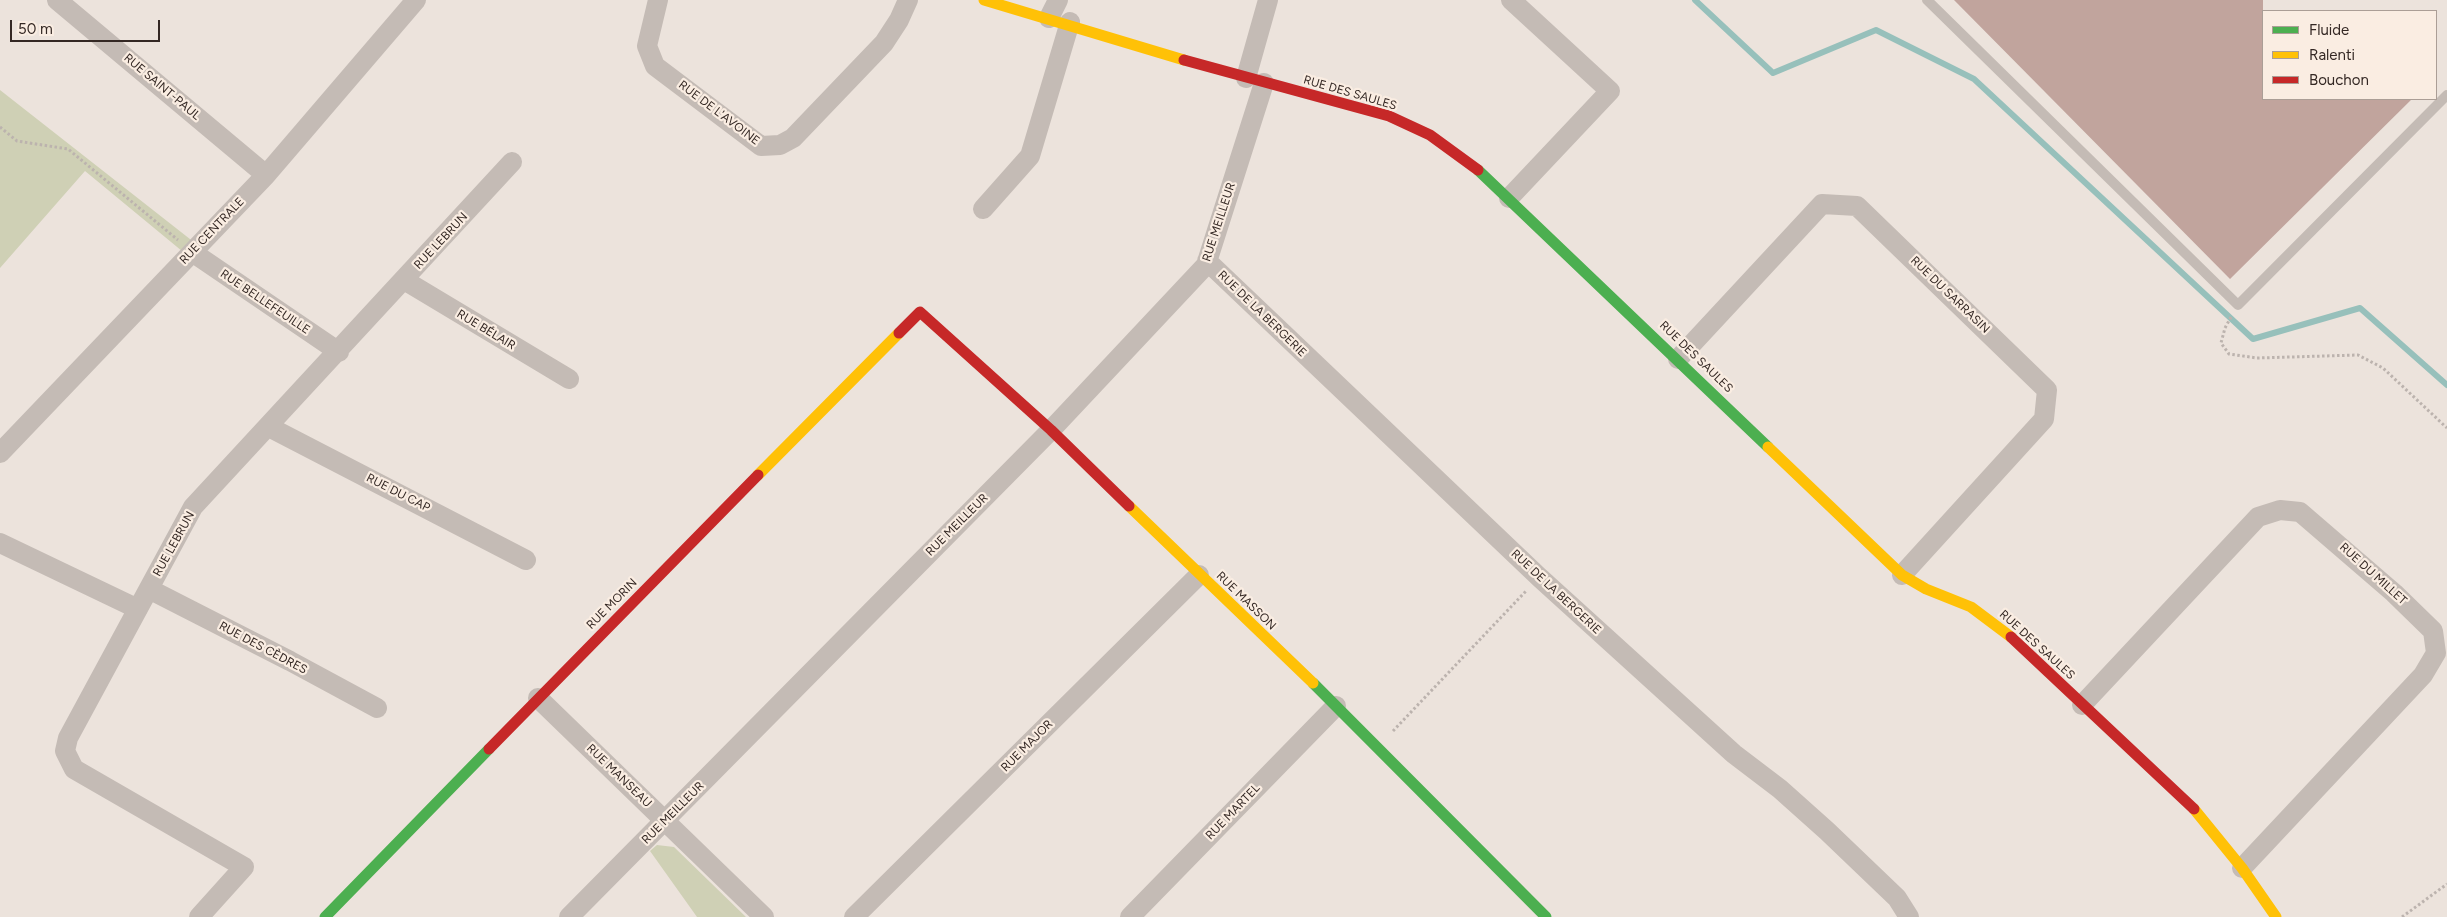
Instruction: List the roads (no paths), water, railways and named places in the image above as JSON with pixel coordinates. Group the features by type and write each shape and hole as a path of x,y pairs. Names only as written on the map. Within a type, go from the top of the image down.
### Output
{"street":[{"name":"RUE SAINT-PAUL","path":"57,0 266,175"},
{"name":"RUE CENTRALE","path":"0,453 266,175 416,0"},
{"name":"RUE DE L'AVOINE","path":"658,0 647,46 655,66 762,146 780,145 793,138 884,42 899,20 908,0"},
{"name":"RUE DES SAULES","path":"984,0 1070,23 1255,81 1389,116 1430,135 1470,164 1510,198 1902,575 1926,589 1971,607 2006,632 2201,816 2242,868 2276,917"},
{"path":"1049,18 1058,0"},
{"name":"RUE MEILLEUR","path":"570,917 1050,430 1206,265 1255,81 1268,0"},
{"path":"1510,198 1610,90 1511,0"},
{"path":"983,209 1030,156 1070,23"},
{"name":"RUE LEBRUN","path":"199,917 244,867 74,769 65,751 68,738 194,508 512,162"},
{"name":"RUE DU SARRASIN","path":"1678,359 1822,204 1857,206 1871,219 2047,390 2044,419 1902,575"},
{"name":"RUE BELLEFEUILLE","path":"192,252 339,352"},
{"name":"RUE DE LA BERGERIE","path":"1207,261 1539,577 1734,754 1780,789 1827,831 1897,898 1909,917"},
{"name":"RUE BÉLAIR","path":"404,280 569,379"},
{"name":"RUE MASSON","path":"920,312 1050,430 1336,706 1546,917"},
{"name":"RUE MORIN","path":"325,917 538,698 920,312"},
{"name":"RUE DU CAP","path":"269,427 526,560"},
{"name":"RUE DU MILLET","path":"2082,704 2258,517 2280,510 2300,512 2373,574 2433,631 2436,653 2423,676 2242,868"},
{"path":"0,543 138,609"},
{"name":"RUE MAJOR","path":"854,917 1199,575"},
{"name":"RUE DES CÈDRES","path":"149,589 290,660 376,708"},
{"name":"RUE MANSEAU","path":"538,698 764,917"},
{"name":"RUE MARTEL","path":"1130,917 1336,706"}],"lane":[{"path":"1928,0 2238,305 2447,95"}],"waterway":[{"path":"1695,0 1773,73 1876,30 1974,79 2253,339 2360,308 2447,385"}]}
